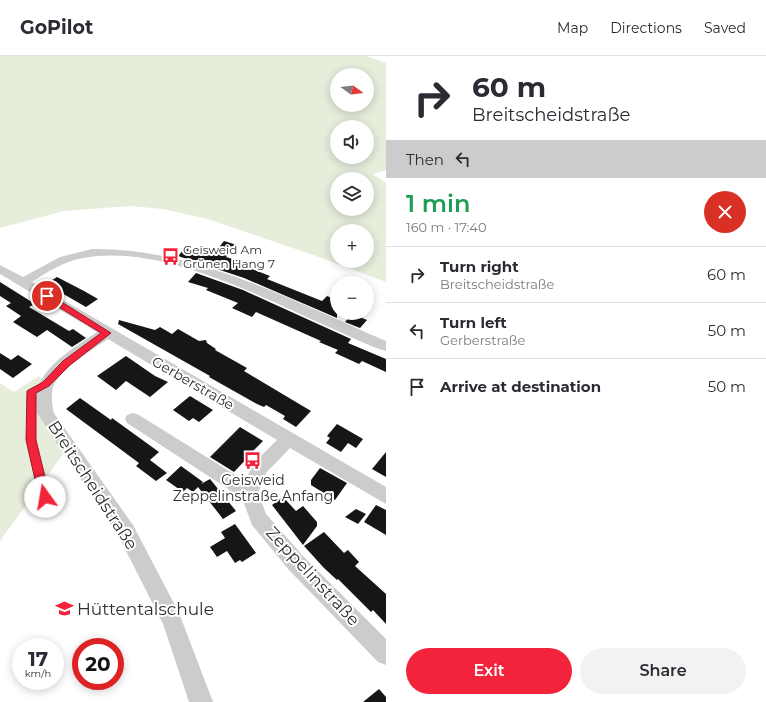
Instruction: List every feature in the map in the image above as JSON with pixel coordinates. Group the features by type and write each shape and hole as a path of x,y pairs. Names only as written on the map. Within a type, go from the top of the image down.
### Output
{"street":[{"path":"23,282 52,264 92,253 132,255 165,260 191,265 249,287 386,346"},
{"name":"Gerberstraße","path":"0,269 106,333 386,496"},
{"path":"46,384 66,363 106,333"},
{"name":"Breitscheidstraße","path":"46,384 43,399 45,413 126,531 172,620 201,702"},
{"path":"133,419 249,493 259,469 288,439"},
{"name":"Zeppelinstraße","path":"249,493 259,518 296,562 386,654"}],"lane":[{"path":"45,497 31,440 31,391 46,384"}],"green space":[{"path":"0,56 366,56 386,63 386,170 374,174 374,172 330,172 330,216 374,216 374,175 386,183 386,282 374,278 374,276 370,276 348,268 374,268 374,224 330,224 330,261 208,219 163,209 130,206 64,211 0,228"},
{"path":"39,376 50,393 63,454 0,541 0,383 14,392"}],"building":[{"path":"224,241 237,245 226,257 249,264 247,267 270,276 267,279 322,301 327,296 330,297 330,315 244,278 178,256 186,247 213,255"},
{"path":"196,273 243,290 351,339 348,343 386,359 386,372 362,361 359,364 335,353 338,350 256,312 252,317 232,308 238,303 206,290 208,288 188,282"},
{"path":"57,277 98,299 86,307 46,284"},
{"path":"0,282 35,304 29,307 69,331 73,329 86,338 72,347 47,330 37,337 13,322 21,316 6,306 11,303 0,296"},
{"path":"119,320 155,330 160,327 172,334 178,329 199,341 206,340 207,343 216,349 215,350 247,368 244,371 311,411 296,427 283,419 285,416 266,405 264,407 257,404 118,324"},
{"path":"347,320 367,320 360,328 345,322"},
{"path":"0,353 11,360 18,355 32,364 13,378 0,369"},
{"path":"126,356 155,376 168,382 150,397 126,381 116,390 97,376"},
{"path":"190,396 213,410 199,422 193,418 189,421 173,410"},
{"path":"80,398 111,420 112,418 159,452 150,460 167,473 156,481 136,466 139,463 66,409"},
{"path":"337,424 363,439 356,448 348,443 341,452 326,443 330,438 327,436"},
{"path":"240,427 263,441 253,451 251,450 253,452 234,472 210,457"},
{"path":"386,452 386,477 372,469"},
{"path":"181,466 203,482 201,484 210,479 236,511 223,519 198,487 193,492 187,488 183,492 166,480"},
{"path":"320,468 347,483 335,500 311,485 311,480"},
{"path":"283,497 296,511 303,506 317,522 317,526 303,545 272,505"},
{"path":"376,505 386,510 386,535 364,522"},
{"path":"356,509 366,514 358,524 345,517"},
{"path":"235,524 256,553 242,562 240,560 235,563 227,551 217,557 210,547 225,538 221,532"},
{"path":"324,532 344,553 348,550 359,562 355,566 386,594 386,624 373,610 371,612 338,579 337,580 324,568 304,546"},
{"path":"379,689 386,697 386,702 363,702"}],"place":[{"name":"Geisweid Am Grünen Hang 7","path":"170,257"},
{"name":"Geisweid Zeppelinstraße Anfang","path":"253,460"},
{"name":"Hüttentalschule","path":"64,609"}],"route":[{"path":"45,497 31,440 31,391 46,384 66,363 106,333 47,296"}]}
